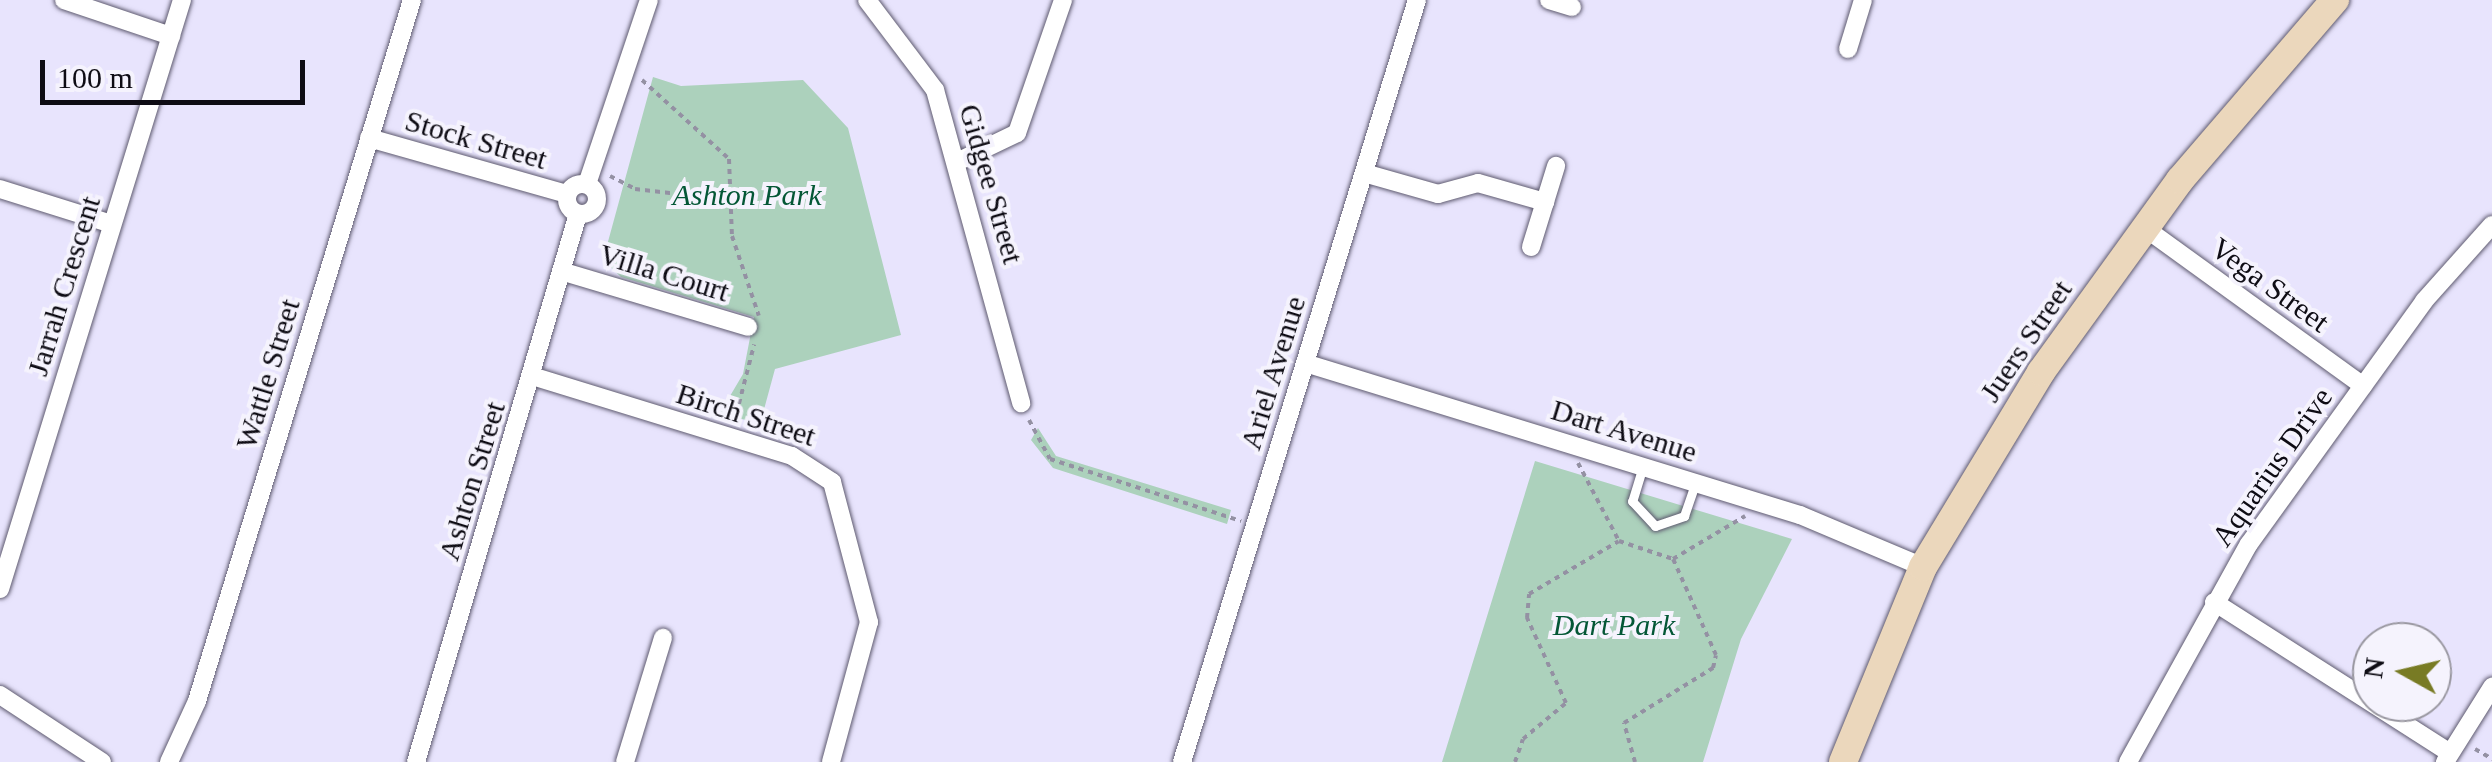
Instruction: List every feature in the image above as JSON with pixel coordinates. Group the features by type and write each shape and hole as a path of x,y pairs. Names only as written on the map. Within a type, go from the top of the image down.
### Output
{"street":[{"path":"64,0 171,36"},
{"name":"Jarrah Crescent","path":"0,589 182,0"},
{"name":"Wattle Street","path":"170,762 196,702 412,0"},
{"path":"578,214 567,194 590,175 649,0"},
{"name":"Gidgee Street","path":"866,0 935,90 961,160 1020,403"},
{"path":"961,160 1017,133 1062,0"},
{"name":"Ariel Avenue","path":"1182,762 1417,0"},
{"path":"1549,0 1572,7"},
{"path":"1848,49 1863,0"},
{"name":"Juers Street","path":"1843,762 1922,567 2041,372 2145,228 2334,0"},
{"name":"Stock Street","path":"370,138 567,194"},
{"path":"1531,247 1556,166"},
{"path":"1364,172 1438,194 1478,183 1545,202"},
{"name":"Ashton Street","path":"416,762 564,272 578,214 597,204 590,175"},
{"path":"0,189 112,224"},
{"name":"Aquarius Drive","path":"2128,762 2214,602 2363,386 2492,225"},
{"name":"Vega Street","path":"2145,228 2363,386"},
{"name":"Villa Court","path":"564,272 748,326"},
{"name":"Dart Avenue","path":"1304,363 1767,504 1922,567"},
{"name":"Birch Street","path":"532,376 815,465 832,482 870,622 831,762"},
{"path":"2214,602 2448,758 2492,687"},
{"path":"625,762 663,638"},
{"path":"0,695 102,762"}],"lane":[{"path":"1643,466 1632,502 1655,526 1684,516 1696,481"}],"path":[{"path":"627,72 664,93 729,158 732,236 759,315 730,437"},
{"path":"590,175 635,190 730,200"},
{"path":"1020,403 1050,460 1255,526"},
{"path":"1581,446 1578,472 1619,542 1673,559 1767,504"},
{"path":"1516,762 1523,739 1566,703 1527,618 1529,594 1619,542"},
{"path":"1635,762 1624,723 1713,668 1716,655 1673,559"},
{"path":"2472,747 2492,759"}],"green space":[{"name":"Ashton Park","path":"653,77 681,86 803,80 848,128 901,335 775,369 760,424 720,413 743,374 754,317 621,277 603,260"},
{"path":"1038,428 1056,456 1231,510 1227,524 1053,468 1031,440"},
{"name":"Dart Park","path":"1535,461 1792,539 1741,639 1703,762 1442,762"}]}
